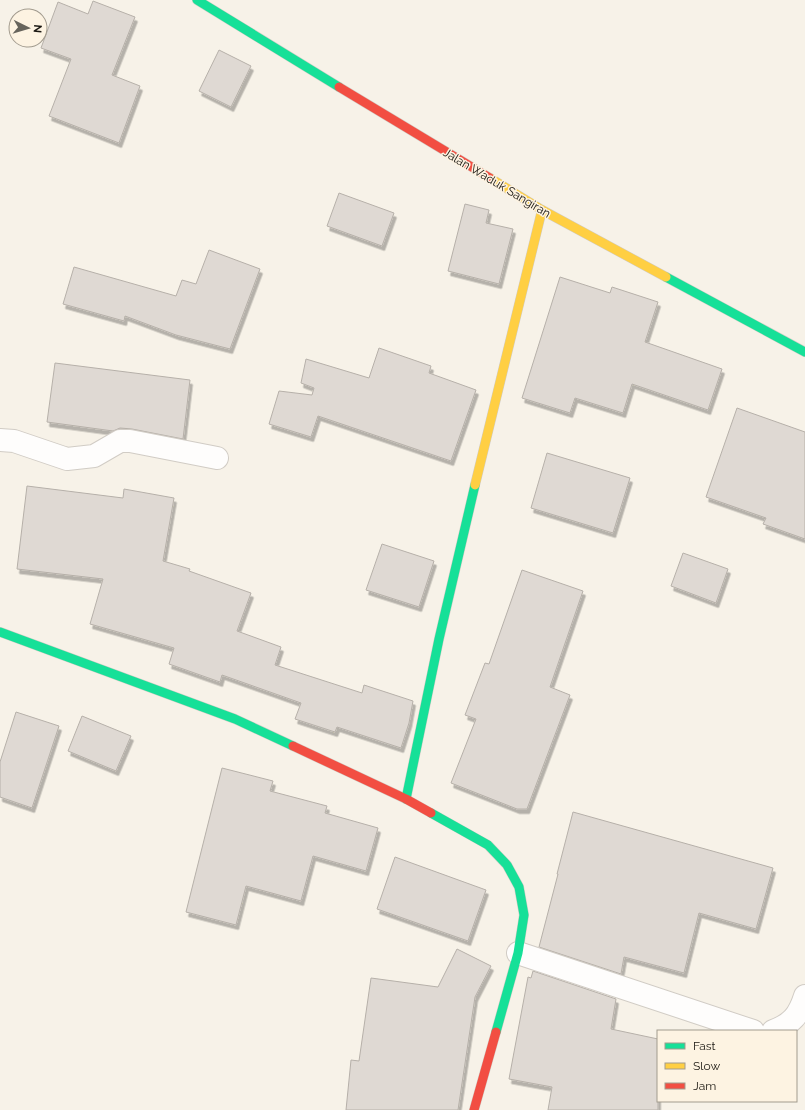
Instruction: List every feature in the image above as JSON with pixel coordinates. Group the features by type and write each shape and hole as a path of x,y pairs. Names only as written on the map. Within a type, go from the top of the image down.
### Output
{"street":[{"name":"Jalan Waduk Sangiran","path":"197,0 542,210 805,352"},
{"path":"406,799 439,639 482,452 542,210"},
{"path":"0,440 14,441 67,459 94,456 120,441 217,458"},
{"path":"0,632 235,719 406,799 488,846 507,865 520,887 524,915 518,953 474,1110"},
{"path":"518,953 750,1030"},
{"path":"776,1030 783,1027 792,1020 801,1008 805,996"}],"building":[{"path":"93,1 135,17 112,75 140,86 119,143 49,116 71,59 41,48 48,48 48,29 58,2 88,14"},
{"path":"219,50 251,66 231,107 199,91"},
{"path":"339,193 394,213 382,246 327,226"},
{"path":"465,204 489,210 486,223 513,229 499,284 448,271"},
{"path":"209,250 260,269 230,349 176,335 125,316 124,321 63,304 74,267 176,296 182,280 196,284"},
{"path":"560,277 610,293 612,287 658,302 645,342 722,369 708,410 632,384 623,413 575,398 570,413 522,398"},
{"path":"379,348 431,366 429,373 476,390 451,461 318,416 311,437 269,424 279,391 312,395 314,388 301,383 306,359 369,378"},
{"path":"55,363 190,380 183,439 132,429 120,428 113,431 47,422"},
{"path":"737,408 805,432 805,539 763,524 766,518 706,497"},
{"path":"547,453 630,478 613,533 531,508"},
{"path":"27,486 123,498 124,489 174,498 163,561 190,569 189,571 251,593 237,631 281,647 275,665 362,693 364,685 413,701 409,723 401,748 337,727 335,732 295,719 301,703 222,675 220,682 169,664 174,648 90,624 103,579 17,569"},
{"path":"382,544 434,561 419,607 366,590"},
{"path":"683,553 728,569 716,603 671,586"},
{"path":"522,570 583,591 550,687 570,695 527,809 517,809 451,783 476,719 465,715 485,663 489,664"},
{"path":"16,712 59,726 32,808 0,797 0,762"},
{"path":"82,716 131,736 116,771 68,751"},
{"path":"222,768 273,781 270,791 327,806 325,813 378,828 366,871 313,856 301,901 246,886 236,925 186,912"},
{"path":"573,812 773,868 756,929 699,913 684,973 624,957 621,974 539,947"},
{"path":"395,857 486,890 468,941 377,909"},
{"path":"457,949 491,966 475,997 458,1110 346,1110 351,1060 359,1061 371,978 438,987"},
{"path":"533,971 616,999 611,1029 657,1039 658,1110 548,1110 552,1087 509,1079 528,977 531,978"}],"traffic: fast":[{"path":"197,0 339,87"},
{"path":"666,277 805,352"},
{"path":"406,799 439,639 475,485"},
{"path":"0,632 235,719 293,746"},
{"path":"431,813 488,845 507,865 519,887 524,915 518,953 496,1032"}],"traffic: slow":[{"path":"490,178 542,210 666,277"},
{"path":"475,485 542,210"}],"traffic: jam":[{"path":"339,87 490,178"},
{"path":"293,746 406,799 431,813"},
{"path":"474,1110 496,1032"}]}
